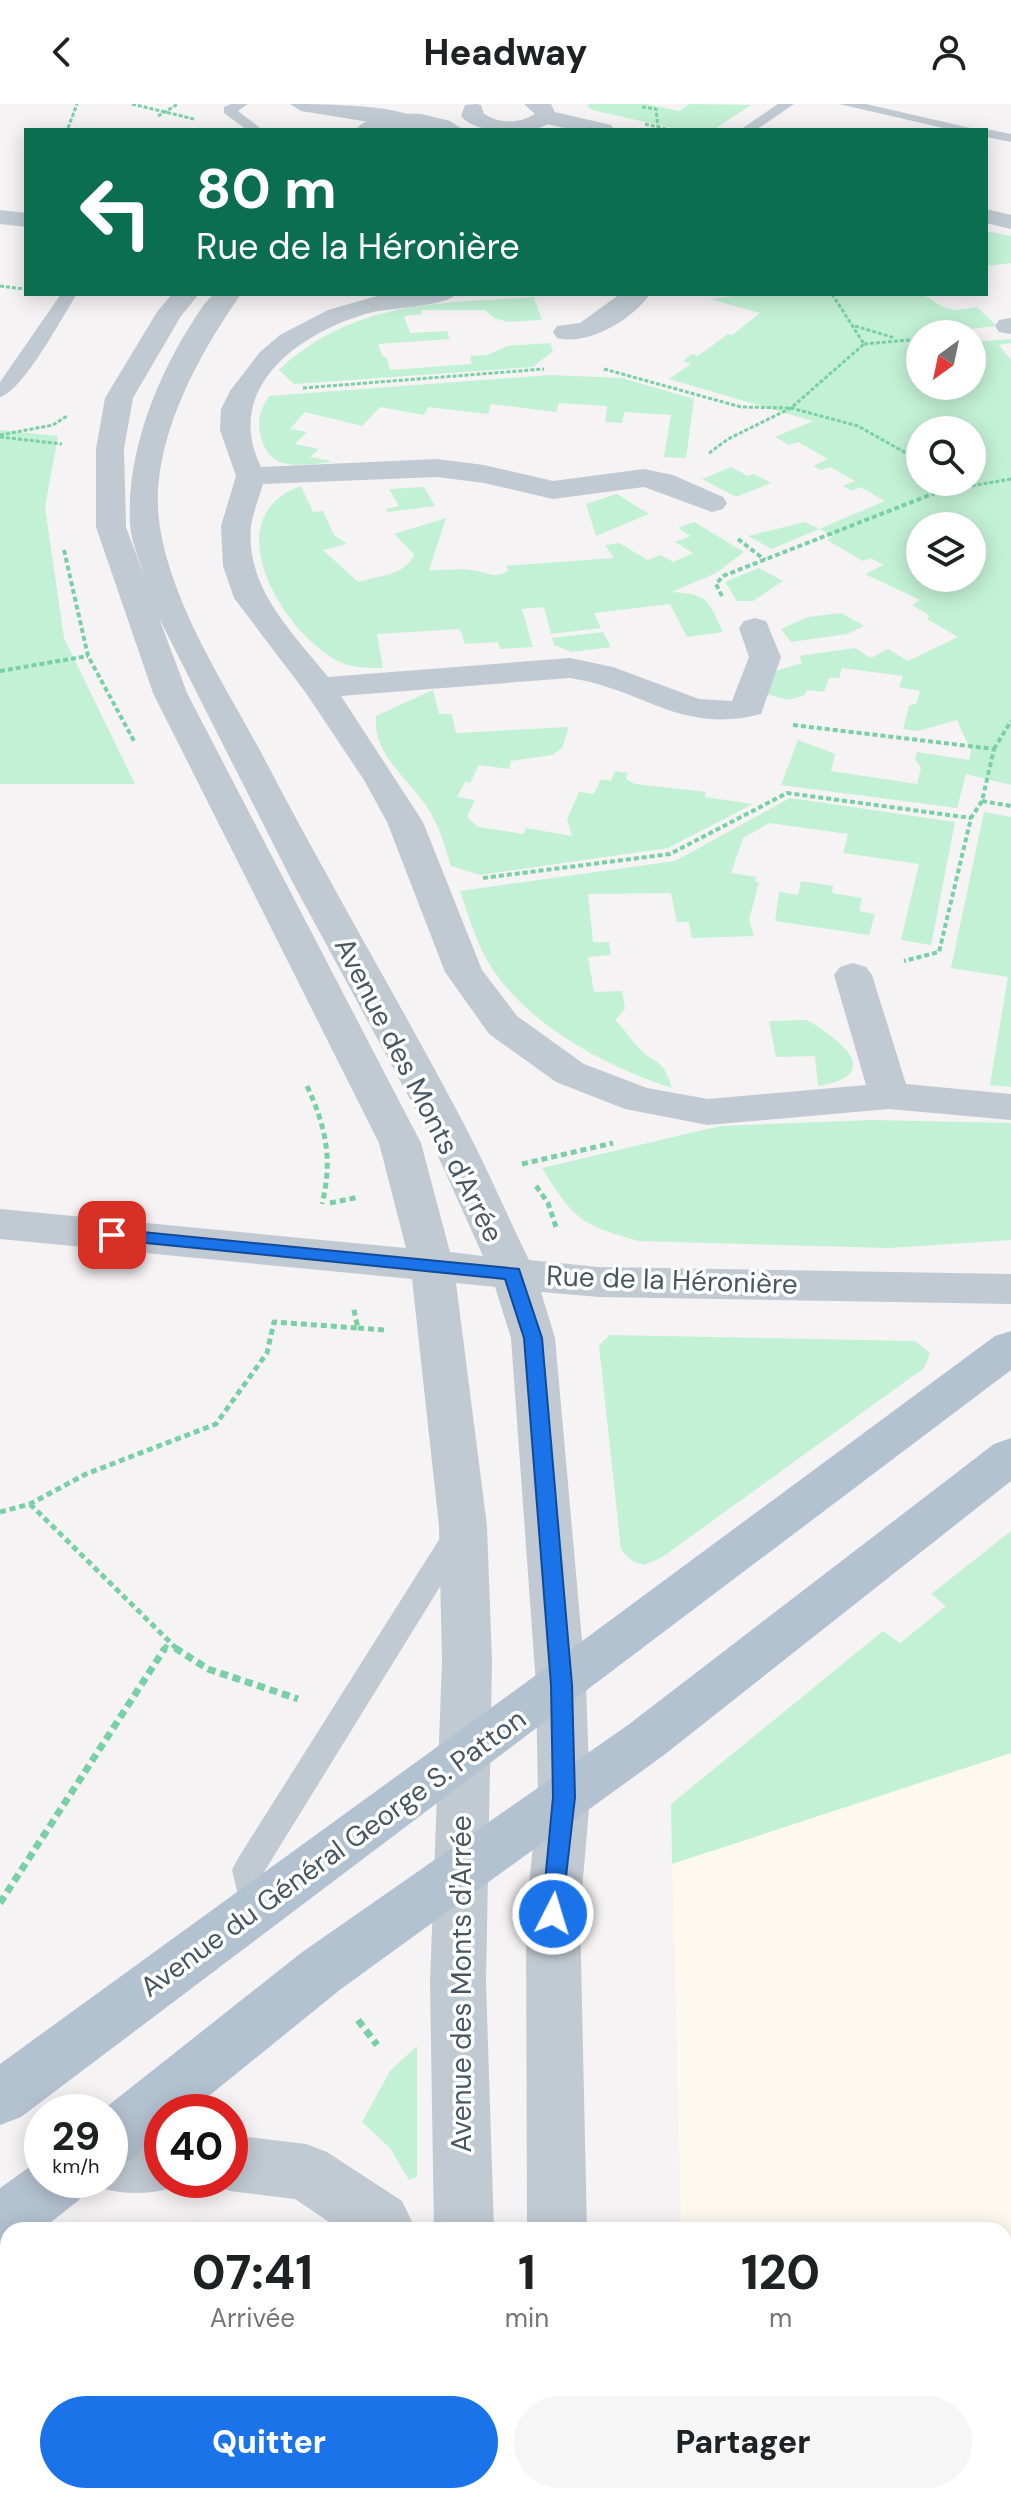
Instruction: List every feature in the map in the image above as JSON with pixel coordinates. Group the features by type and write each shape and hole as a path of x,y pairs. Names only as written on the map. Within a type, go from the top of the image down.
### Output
{"main road":[{"name":"Avenue du Général George S. Patton","path":"0,2098 561,1685 1011,1347"},
{"path":"128,2126 321,1971 646,1740 1011,1456"},
{"path":"4,2222 35,2198"}],"street":[{"path":"300,104 443,128"},
{"path":"300,104 354,128"},
{"path":"379,128 478,107"},
{"path":"478,107 472,116 484,124 506,128"},
{"path":"516,128 538,123 543,108 598,128"},
{"path":"988,216 1011,222"},
{"path":"0,217 24,220"},
{"name":"Avenue des Monts d'Arrée","path":"184,296 170,312 119,398 110,449 111,527 170,693 400,1143 432,1267 463,1526 467,1661 458,1871 464,2222"},
{"name":"Avenue des Monts d'Arrée","path":"226,296 214,309 167,399 146,465 145,527 168,604 311,883 444,1125 513,1273 533,1338 561,1685 564,1797 553,1914 557,2222"},
{"path":"426,296 383,301 311,327 263,363 236,406 233,427 237,449 251,476 236,526 238,566 250,598 319,688 405,822 464,972 503,1025 570,1073 639,1100 708,1112 889,1096 1011,1107"},
{"path":"566,332 587,331 634,296"},
{"path":"251,476 437,468 484,474 553,490 621,479 663,481 712,503"},
{"path":"319,688 570,668 603,674 687,706 735,713 749,707 765,657 755,628"},
{"path":"853,975 889,1096"},
{"name":"Rue de la Héronière","path":"0,1224 599,1282 1011,1289"},
{"path":"248,2165 306,2172 381,2222"}],"lane":[{"path":"241,104 229,110 253,128"},
{"path":"750,128 787,104"},
{"path":"846,104 962,128"},
{"path":"988,133 1011,138"},
{"path":"0,392 17,373 68,296"},
{"path":"255,1910 248,1870 463,1526"}],"path":[{"path":"68,128 77,104"},
{"path":"158,116 178,104"},
{"path":"0,286 24,289"},
{"path":"833,296 864,344"},
{"path":"854,325 876,335 904,340"},
{"path":"663,481 701,462 728,439 791,408 864,344 904,340"},
{"path":"242,394 546,368"},
{"path":"600,368 741,407 791,408 835,415 906,451"},
{"path":"0,436 53,425 79,408"},
{"path":"0,436 67,444"},
{"path":"986,482 1011,479"},
{"path":"755,628 725,602 716,584 723,576 928,496"},
{"path":"746,543 765,560"},
{"path":"0,671 88,656"},
{"path":"735,713 790,724 994,749"},
{"path":"853,975 939,952 971,818 982,801 994,749 1011,721"},
{"path":"429,884 670,854 787,793 971,818"},
{"path":"982,801 1011,806"},
{"path":"467,1176 664,1130 708,1112"},
{"path":"0,1512 30,1504 86,1474 216,1424 267,1353 274,1322"},
{"path":"30,1504 168,1643 208,1669 344,1715"},
{"path":"0,1903 168,1643"}],"shaded area":[{"path":"1011,1531 1011,2222 681,2222 671,1804 883,1631 900,1643 946,1606 931,1594"}],"green space":[{"path":"646,104 679,111 690,104 751,105 716,128 672,128 592,110 587,106"},
{"path":"988,231 1011,236 1011,263 988,266"},
{"path":"735,296 923,296 945,308 977,307 997,326 986,327 986,320 906,320 906,400 986,400 986,341 1011,339 1011,343 999,345 1011,360 1011,785 966,774 957,808 781,785 798,740 835,754 831,771 917,784 921,768 915,759 917,752 969,760 971,751 957,720 918,731 903,729 909,706 917,703 920,691 899,687 903,676 842,668 839,678 829,678 824,692 807,690 805,695 789,700 767,694 775,671 802,663 799,656 855,648 871,658 888,649 908,661 958,637 927,619 930,616 912,605 920,600 865,574 883,565 871,558 863,561 827,540 833,536 819,529 885,501 860,487 851,491 843,486 855,481 830,467 821,470 813,466 828,459 798,442 789,445 775,437 813,421 669,379 691,364 683,361 692,354 698,356 728,334 732,335 760,313 710,299"},
{"path":"534,297 542,320 508,322 494,318 485,310 421,310 422,314 404,316 410,333 447,331 450,339 378,344 390,370 472,364 470,356 487,355 508,346 550,343 553,351 533,367 294,384 279,370 308,347 337,330 367,318 431,305"},
{"path":"550,375 622,378 694,399 686,458 664,457 671,415 624,412 622,423 605,422 607,406 559,403 556,412 491,404 488,414 428,407 424,415 380,407 362,426 305,412 290,429 307,432 295,444 319,449 310,457 331,461 327,463 294,465 276,460 264,446 260,433 260,413 269,396"},
{"path":"0,430 58,436 45,507 64,638 135,784 0,784"},
{"path":"731,467 771,483 736,497 702,479"},
{"path":"301,486 313,512 323,511 334,535 347,544 323,550 358,582 391,574 410,561 414,554 394,534 446,518 429,570 466,569 499,575 508,571 506,566 614,558 605,545 619,543 648,560 661,555 673,562 693,553 675,542 691,536 678,528 694,522 744,552 716,573 672,592 700,597 710,606 723,632 687,637 670,604 594,613 601,628 551,634 544,607 522,609 533,647 500,649 498,642 465,644 460,629 377,634 383,668 356,667 340,662 319,648 298,627 280,603 266,576 259,548 262,523 275,501"},
{"path":"424,487 435,506 388,512 386,509 399,506 389,489"},
{"path":"617,494 649,514 596,536 586,504"},
{"path":"805,522 819,529 772,549 748,536"},
{"path":"759,568 783,581 753,601 737,601 725,582"},
{"path":"841,613 864,626 847,634 791,642 781,629 808,617"},
{"path":"603,632 611,647 572,652 554,645 552,638"},
{"path":"433,690 439,714 452,714 456,733 569,727 562,748 552,755 511,761 509,769 479,765 470,783 465,782 457,797 475,800 467,817 478,827 524,834 526,828 572,836 567,819 579,792 594,794 601,779 611,781 615,771 628,773 626,779 635,784 706,792 705,797 753,804 668,848 480,875 451,866 431,814 385,754 376,730 376,716"},
{"path":"790,798 955,822 931,945 901,940 919,864 843,853 848,834 769,823 743,838 731,873 757,877 755,882 759,882 749,920 754,936 692,938 689,922 677,922 671,893 588,894 593,942 609,942 611,955 588,957 594,992 622,991 625,1009 615,1020 642,1051 661,1065 672,1088 620,1068 568,1040 522,1004 487,960 460,891 675,861"},
{"path":"984,812 1011,817 1011,1087 990,1085 1008,977 951,968"},
{"path":"801,881 833,886 832,893 862,898 859,911 875,914 869,935 775,921 779,892 798,895"},
{"path":"807,1020 831,1036 850,1055 853,1065 850,1073 818,1086 815,1056 776,1057 769,1021"},
{"path":"873,1120 1011,1123 1011,1240 888,1248 639,1241 603,1230 580,1218 562,1199 542,1168 720,1126"},
{"path":"610,1335 915,1341 930,1353 924,1368 661,1558 644,1565 632,1561 621,1550 599,1345"},
{"path":"1011,1531 1011,1753 672,1864 671,1804 883,1631 900,1643 946,1606 931,1594"},
{"path":"417,2046 417,2177 409,2180 390,2148 362,2122 390,2071"}],"route":[{"path":"112,1235 513,1273 533,1338 561,1685 564,1797 553,1914"}]}
